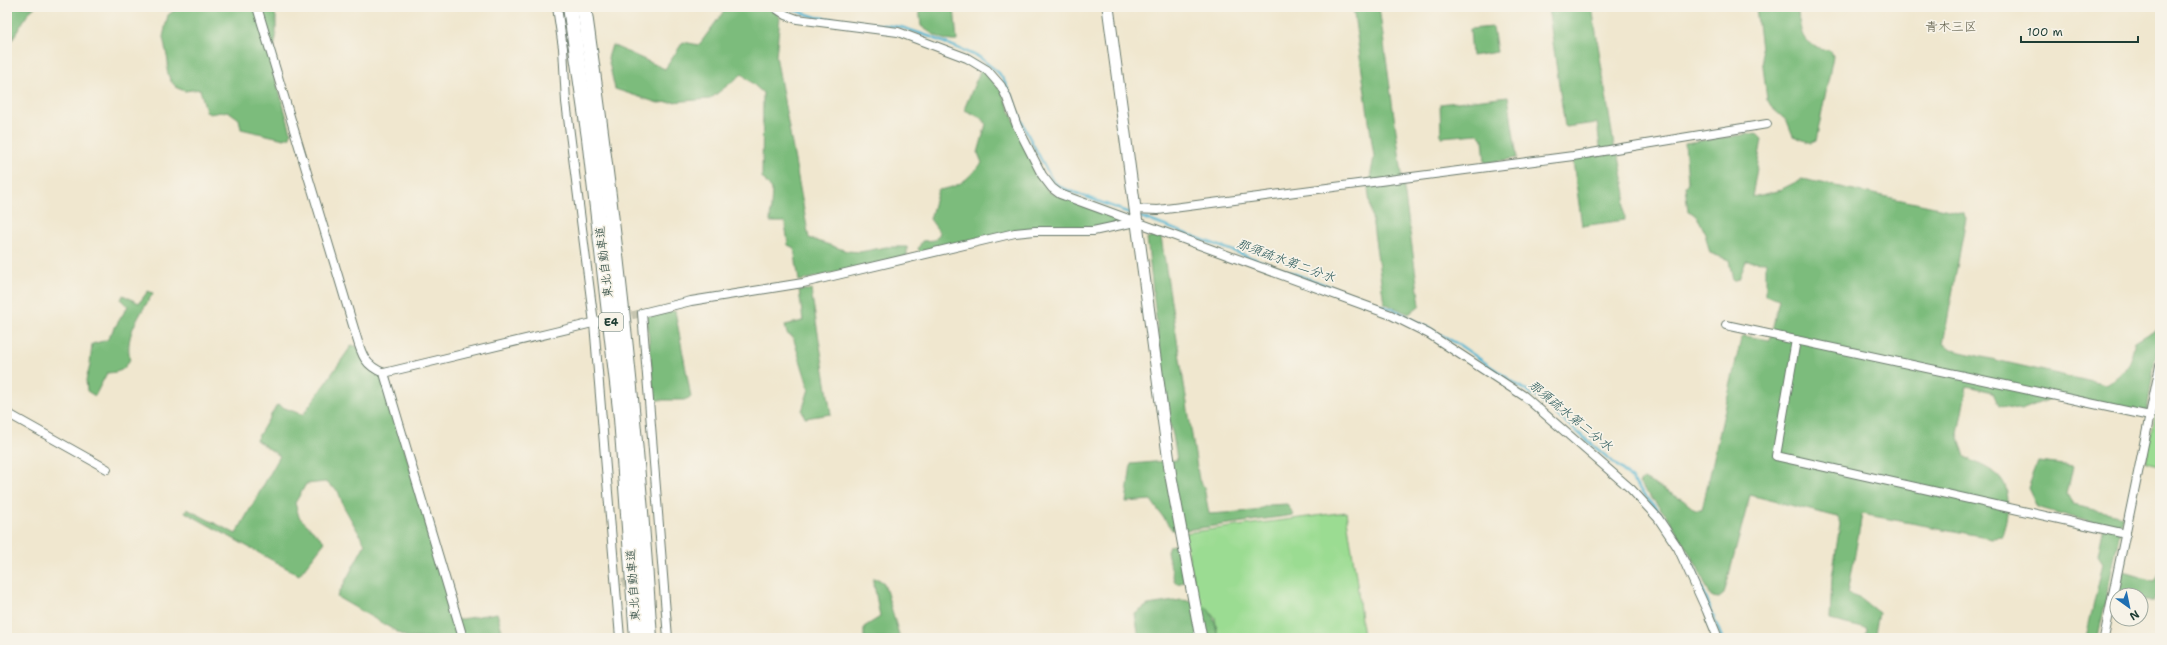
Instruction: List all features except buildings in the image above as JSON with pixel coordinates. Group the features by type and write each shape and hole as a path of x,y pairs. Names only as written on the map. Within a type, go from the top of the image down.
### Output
{"highway":[{"name":"東北自動車道","path":"570,7 590,145 620,411 637,638"},
{"name":"東北自動車道","path":"584,7 602,136 634,416 650,638"}],"street":[{"path":"257,7 360,350 369,365 384,373 597,322"},
{"path":"556,7 563,48 566,102 597,322 619,583 620,638"},
{"path":"774,7 786,15 797,19 898,32 967,58 987,70 1001,86 1034,160 1052,188 1060,194 1391,315 1429,334 1506,382 1608,468 1631,489 1658,518 1684,560 1718,638"},
{"path":"1108,7 1135,222 1172,484 1201,638"},
{"path":"1134,209 1158,210 1573,156 1767,124"},
{"path":"668,638 661,576 642,313 691,301 804,284 1015,233 1035,231 1093,231 1135,222"},
{"path":"1726,325 2150,416"},
{"path":"1796,340 1776,456 2126,534"},
{"path":"2104,638 2160,366"},
{"path":"384,373 463,638"},
{"path":"7,413 107,469"}],"green space":[{"path":"16,7 35,7 29,12 7,48 7,14"},
{"path":"179,7 272,7 276,17 276,38 271,63 291,132 290,137 284,139 241,129 239,119 228,111 209,114 206,111 200,89 185,91 177,88 170,80 167,70 168,61 163,37 168,15"},
{"path":"727,7 770,7 780,17 776,56 809,238 847,251 860,252 886,247 907,247 907,256 799,281 794,248 788,245 785,222 770,222 772,190 762,177 763,93 742,74 710,99 658,103 615,89 608,58 612,45 665,69 683,42 699,45"},
{"path":"919,7 954,7 957,41 943,39 921,26"},
{"path":"1353,7 1379,7 1420,305 1409,314 1384,303 1368,189 1374,157"},
{"path":"1548,7 1592,7 1615,152 1619,156 1626,194 1624,205 1625,220 1582,226 1573,161 1575,158 1601,154 1597,123 1565,127"},
{"path":"1756,7 1797,7 1802,32 1807,42 1831,51 1833,56 1816,141 1811,143 1793,136 1787,121 1771,107 1767,100"},
{"path":"1493,27 1497,52 1472,56 1470,29"},
{"path":"981,69 1001,90 1037,173 1049,192 1119,219 1121,222 1092,229 1035,229 921,253 918,249 922,241 935,240 940,233 930,219 938,190 952,187 963,181 982,163 978,153 986,124 981,118 965,110"},
{"path":"1508,96 1517,158 1485,163 1483,139 1478,134 1441,137 1440,104"},
{"path":"1756,133 1762,139 1752,197 1778,191 1802,179 1963,213 1966,218 1943,344 1956,351 2106,385 2123,372 2129,362 2135,342 2160,327 2147,412 2052,398 2021,410 1999,405 1993,392 1967,386 1958,434 1965,457 1995,473 2005,486 2008,503 2002,537 1992,538 1862,514 1848,594 1861,599 1879,613 1874,638 1865,638 1867,629 1830,620 1832,577 1840,524 1838,517 1750,495 1724,594 1719,598 1711,597 1698,568 1670,520 1639,483 1644,479 1683,500 1695,510 1702,510 1741,339 1744,336 1770,340 1779,299 1766,295 1766,262 1746,261 1739,279 1733,281 1729,260 1710,253 1700,223 1693,214 1688,211 1685,187 1688,182 1685,143"},
{"path":"1161,237 1199,480 1204,487 1209,514 1254,511 1269,505 1287,504 1294,515 1186,530 1172,530 1151,500 1126,502 1131,464 1177,460 1173,435 1167,414 1147,238"},
{"path":"799,290 811,290 831,414 805,418 802,411 809,389 793,337 787,334 785,325 803,321"},
{"path":"148,291 153,293 131,333 129,341 130,359 126,366 121,370 107,373 95,396 87,391 86,380 90,365 92,344 107,340 128,306 121,300 123,295 139,303"},
{"path":"675,311 691,397 684,400 654,400 647,316"},
{"path":"352,345 358,347 382,374 456,620 497,613 504,638 408,638 337,597 365,544 344,507 338,491 326,482 306,484 295,503 299,517 325,542 299,575 185,512 187,509 236,534 280,456 256,440 277,405 303,415"},
{"path":"2154,415 2160,416 2160,466 2146,463"},
{"path":"2038,462 2073,466 2067,494 2073,505 2123,516 2098,638 2086,638 2103,563 2098,555 2104,526 2037,507 2028,488"},
{"path":"1346,512 1357,583 1363,638 1218,638 1215,617 1198,601 1184,533"},
{"path":"1178,544 1184,582 1177,584 1174,580 1167,552 1169,546"},
{"path":"2160,570 2160,588 2154,601 2149,601 2149,587 2120,587 2123,572 2154,581"},
{"path":"873,579 878,579 884,583 900,638 864,638 864,627 880,617"},
{"path":"1181,600 1198,603 1208,610 1212,615 1218,638 1139,638 1135,614 1148,605"}],"waterway":[{"name":"那須疏水第二分水","path":"784,7 816,17 901,27 931,37 979,57 999,73 1006,84 1027,133 1052,180 1060,187 1132,214"},
{"name":"那須疏水第二分水","path":"1138,216 1399,312 1458,344 1538,399 1627,474 1669,524 1694,568 1722,638"}],"tunnel":[{"path":"620,318 642,313"},
{"path":"622,583 658,577"}],"district":[{"name":"青木三区","path":"1951,26"}]}
